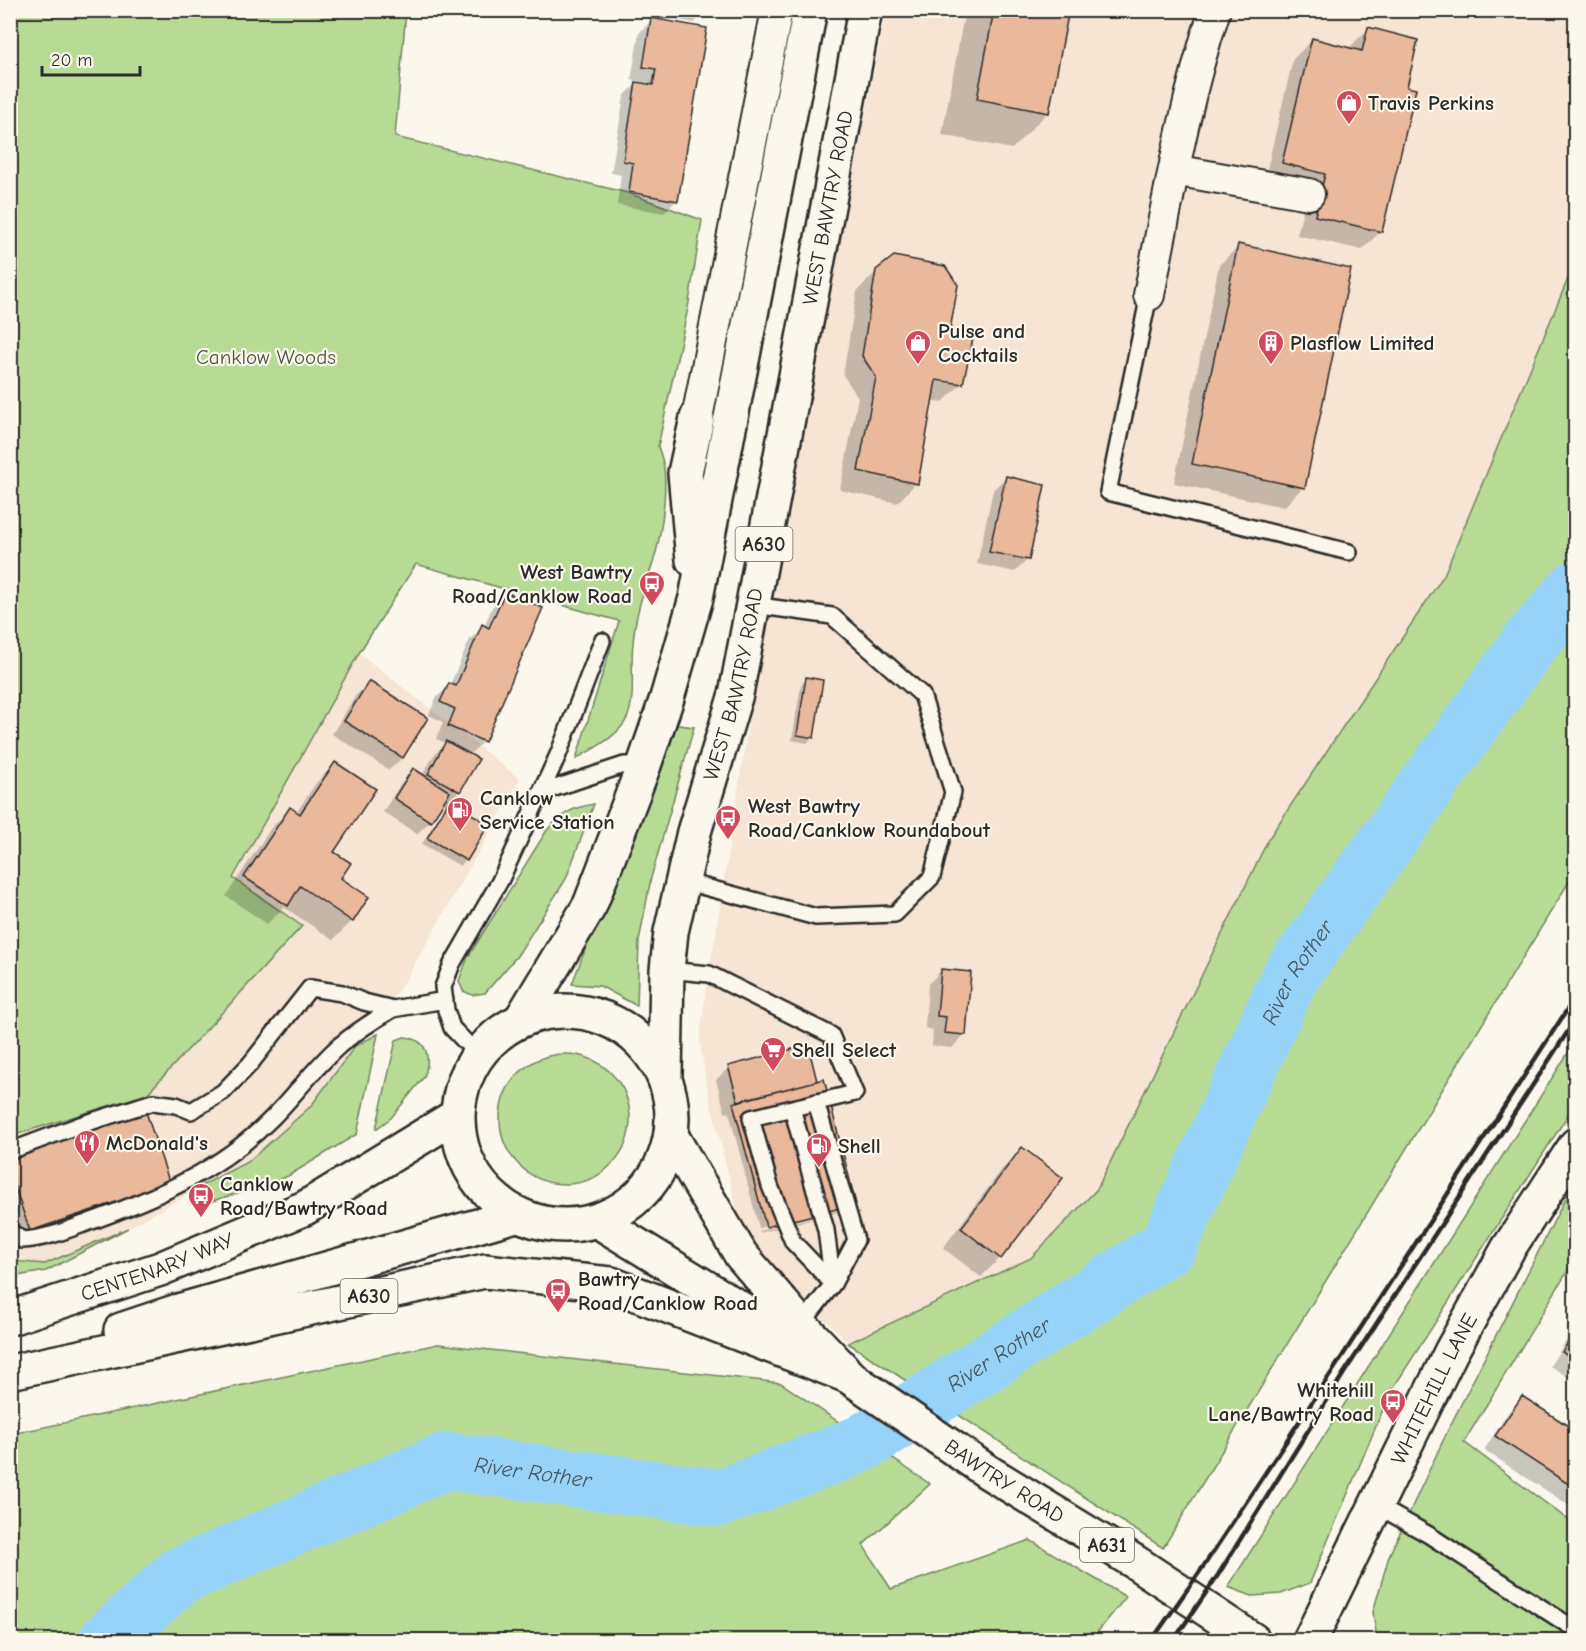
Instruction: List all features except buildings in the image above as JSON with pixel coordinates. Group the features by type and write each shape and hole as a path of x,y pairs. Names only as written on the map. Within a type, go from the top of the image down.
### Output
{"main road":[{"name":"A630","path":"522,1018 590,905 644,765 667,698 696,598 810,10"},
{"name":"WEST BAWTRY ROAD","path":"665,1075 671,932 694,832 736,694 865,10"},
{"path":"696,598 685,473 697,417"},
{"name":"A630","path":"559,1009 599,1015 633,1033 665,1075 674,1112 672,1137 658,1173 641,1195 598,1221 560,1226 516,1215 486,1192 472,1174 459,1139 456,1116 464,1079 477,1054 504,1028 522,1018 559,1009"},
{"name":"CENTENARY WAY","path":"10,1318 160,1269 305,1208 456,1116"},
{"name":"BAWTRY ROAD","path":"672,1137 741,1255 801,1325 861,1384"},
{"name":"WHITEHILL LANE","path":"1310,1641 1451,1352 1508,1249 1575,1145"},
{"name":"A630","path":"10,1366 178,1311 516,1215"},
{"name":"BAWTRY ROAD","path":"598,1221 861,1384 988,1472 1135,1562 1253,1641"},
{"name":"A630","path":"10,1372 485,1271 611,1284 861,1384"}],"street":[{"path":"697,417 777,10"},
{"path":"1149,295 1174,170 1203,45 1215,10"},
{"path":"1174,170 1309,194"}],"lane":[{"path":"1149,295 1108,492 1349,552"},
{"path":"683,882 816,917 895,914 932,877 935,867 953,792 922,694 832,616 753,605"},
{"path":"477,1054 452,1028 443,987 452,964 500,881 558,755 602,641"},
{"path":"540,794 624,765 644,765"},
{"path":"668,970 709,974 831,1035 855,1093 751,1118 770,1186 793,1242 833,1284"},
{"path":"10,1151 77,1126 153,1102 176,1105 191,1111 223,1092 250,1064 310,988 342,993 364,1002 393,1009"},
{"path":"10,1231 22,1240 41,1239 128,1208 192,1179 221,1161 271,1119 339,1046 369,1022 393,1009 445,1000"},
{"path":"801,1325 833,1284 856,1240 816,1102"},
{"path":"792,1108 826,1230 833,1284"},
{"path":"1376,1506 1429,1536 1575,1630"}],"shaded area":[{"path":"886,11 1575,11 1575,262 1444,575 1269,838 1097,1189 1031,1258 848,1343 792,1292 762,1254 738,1213 706,1083 700,1040 706,988 757,668"},
{"path":"359,653 520,779 405,981 311,1106 249,1161 128,1228 45,1264 11,1261 10,1136 147,1094 302,926 233,878"}],"green space":[{"name":"Canklow Woods","path":"11,10 406,11 395,137 628,193 702,220 688,308 658,446 664,465 665,479 661,529 636,622 632,652 632,699 628,716 619,730 606,741 576,759 619,621 416,564 359,653 233,878 302,926 147,1094 11,1136"},
{"path":"1575,262 1575,872 1163,1548 848,1343 1031,1258 1097,1189 1269,838 1444,575"},
{"path":"671,724 694,727 651,878 639,941 637,1006 600,986 572,984"},
{"path":"594,804 566,879 517,956 485,993 472,995 463,991 459,981 468,957 547,830 568,812"},
{"path":"378,1034 357,1134 288,1176 196,1206 191,1191 249,1161 311,1106 355,1046"},
{"path":"404,1037 418,1041 426,1050 427,1063 424,1077 391,1118 376,1129 396,1040"},
{"path":"1575,1042 1575,1104 1390,1393 1310,1583 1281,1594 1252,1596 1228,1587"},
{"path":"565,1054 590,1059 611,1073 625,1094 630,1119 625,1144 611,1165 590,1179 565,1184 540,1179 519,1165 505,1144 500,1119 505,1094 519,1073 540,1059"},
{"path":"1575,1184 1575,1259 1464,1442 1575,1525 1575,1619 1563,1640 1377,1640 1373,1612 1389,1556 1448,1430 1563,1203"},
{"path":"128,1228 46,1271 11,1277 11,1261 45,1264"},
{"path":"438,1344 781,1383 930,1484 863,1545 891,1589 1030,1540 1126,1597 1091,1640 11,1640 11,1434"}],"waterway":[{"name":"River Rother","path":"108,1640 179,1576 446,1461 720,1498 861,1444 1168,1246 1289,978 1531,641 1576,589"}],"railway":[{"path":"1152,1640 1334,1369 1576,996"},
{"path":"1174,1640 1218,1575 1344,1373 1576,1019"}],"place":[{"name":"Travis Perkins","path":"1349,126"},
{"name":"Pulse and Cocktails","path":"918,366"},
{"name":"Plasflow Limited","path":"1271,366"},
{"name":"West Bawtry Road/Canklow Road","path":"652,607"},
{"name":"Canklow Service Station","path":"460,833"},
{"name":"West Bawtry Road/Canklow Roundabout","path":"728,841"},
{"name":"Shell Select","path":"773,1073"},
{"name":"McDonald's","path":"87,1166"},
{"name":"Shell","path":"819,1169"},
{"name":"Canklow Road/Bawtry Road","path":"201,1219"},
{"name":"Bawtry Road/Canklow Road","path":"558,1314"},
{"name":"Whitehill Lane/Bawtry Road","path":"1393,1425"}]}
